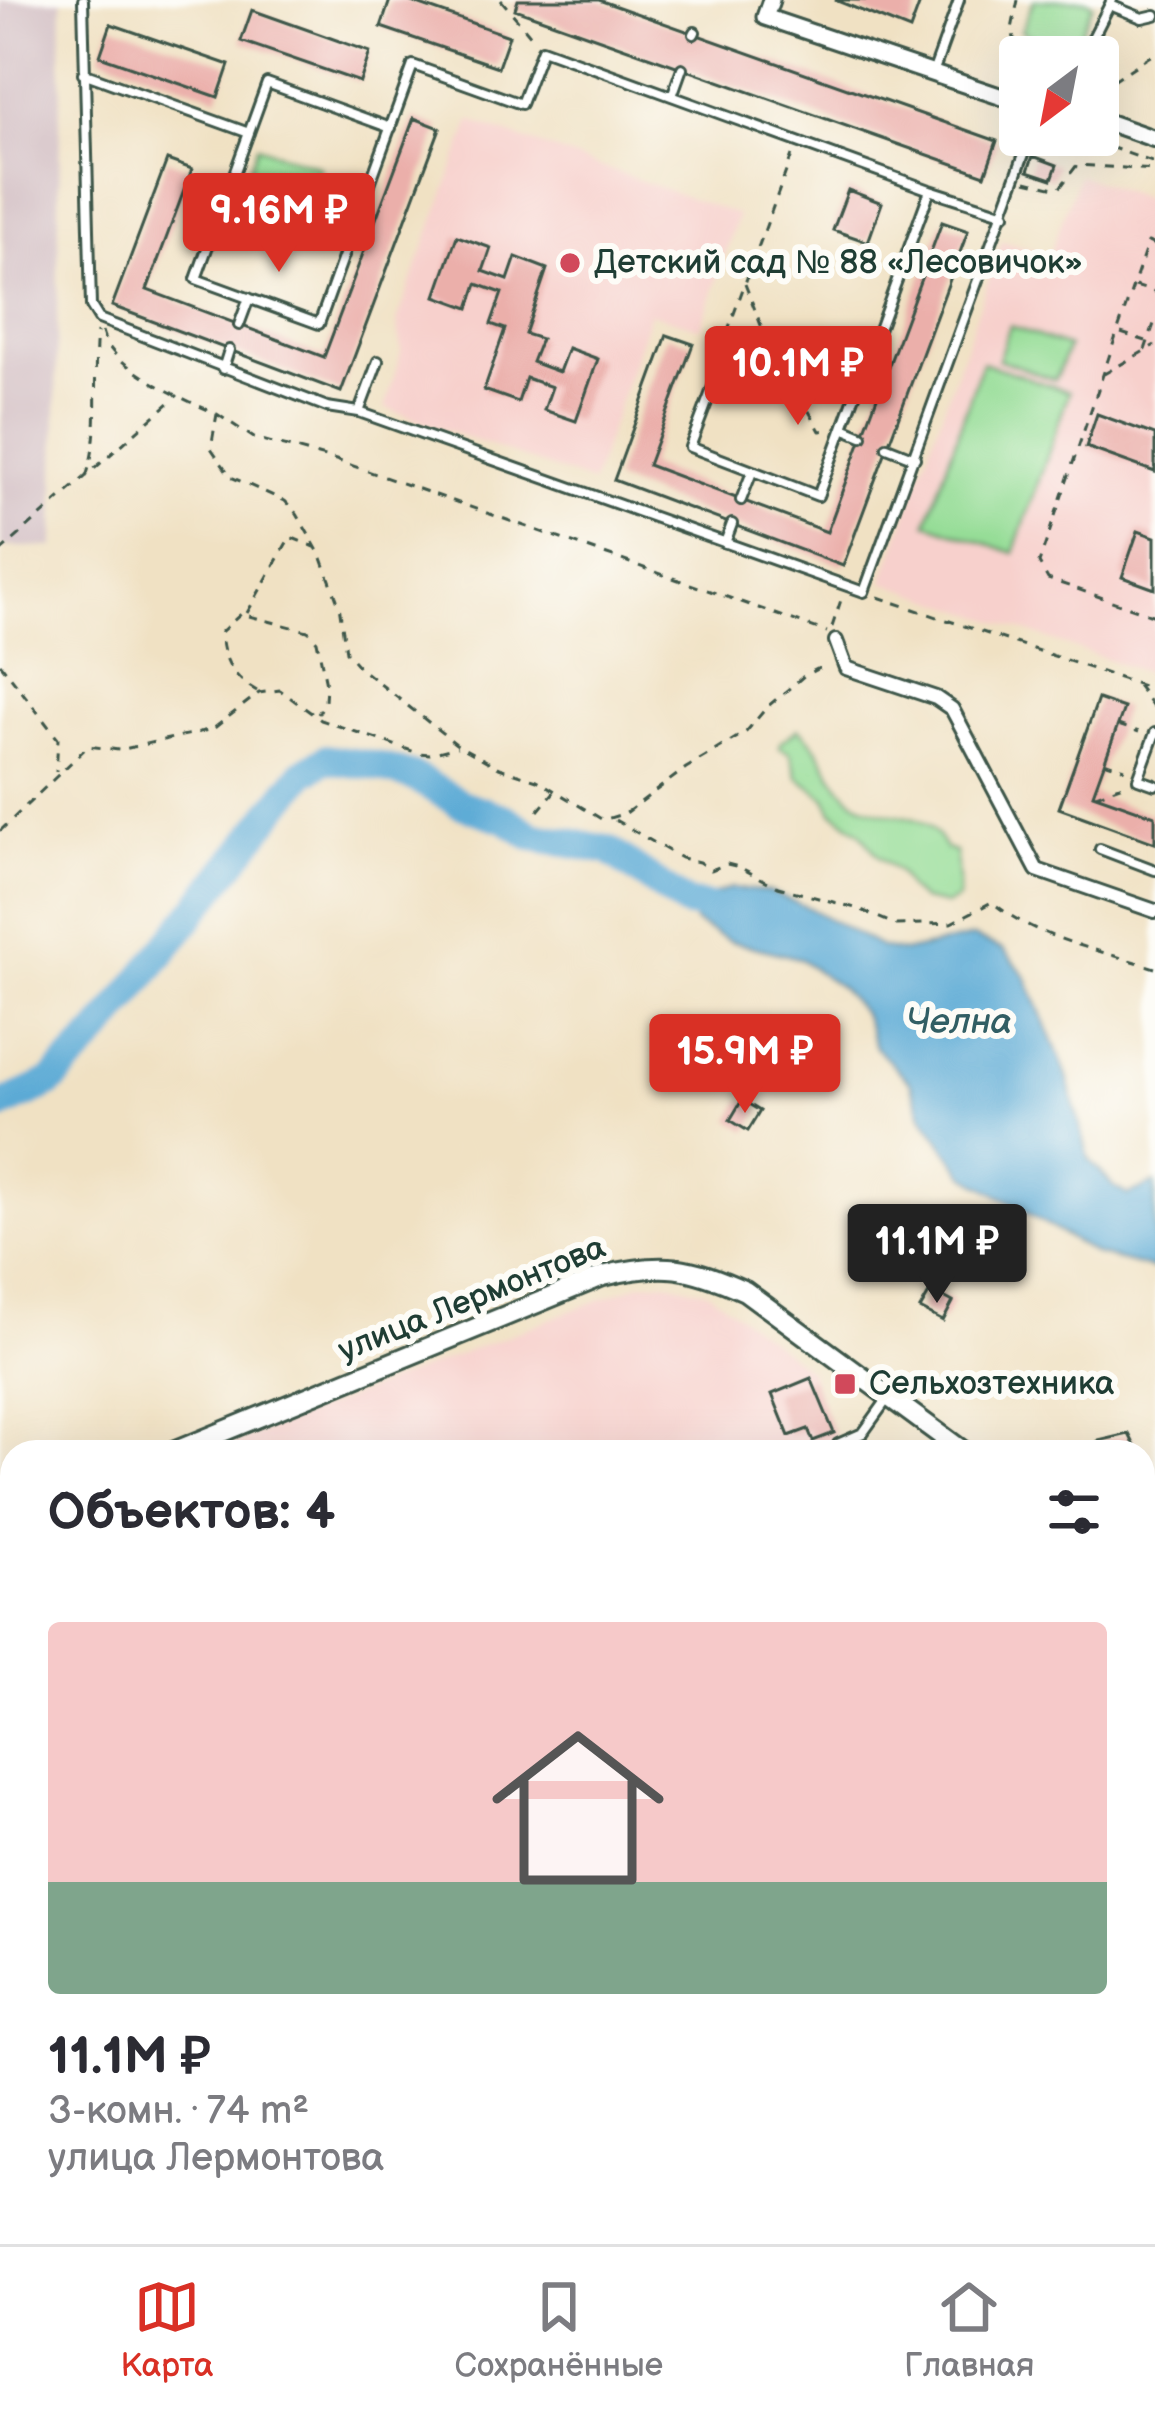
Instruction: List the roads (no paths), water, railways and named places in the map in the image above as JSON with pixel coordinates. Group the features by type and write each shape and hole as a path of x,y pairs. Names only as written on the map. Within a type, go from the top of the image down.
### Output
{"street":[{"path":"771,0 765,17 999,96"},
{"path":"1119,126 1155,139"},
{"path":"836,641 846,668 936,698 952,709 1037,870 1155,911"},
{"name":"улица Лермонтова","path":"201,1440 603,1276 642,1266 673,1265 745,1291 948,1440"}],"lane":[{"path":"83,0 91,306 99,319 327,407 359,412 864,592 1024,156"},
{"path":"932,75 959,0"},
{"path":"1094,36 1111,2 1142,18 1155,15"},
{"path":"391,128 267,83 196,279 319,324 391,128 413,65 521,104 542,49 1005,214"},
{"path":"672,96 682,68"},
{"path":"82,74 249,133"},
{"path":"722,363 690,447 818,496 930,190"},
{"path":"239,325 249,298"},
{"path":"223,369 230,350"},
{"path":"359,412 378,361"},
{"path":"843,428 862,436"},
{"path":"887,447 915,458"},
{"path":"741,500 752,472"},
{"path":"725,543 732,524"},
{"path":"1154,735 1139,777 1155,785"},
{"path":"1100,849 1155,869"},
{"path":"846,1440 863,1432 889,1396"}],"water":[{"name":"Челна","path":"731,888 770,892 881,947 903,952 973,937 1004,950 1026,976 1066,1073 1089,1159 1128,1195 1155,1183 1155,1269 1095,1254 965,1175 922,1115 910,1082 875,1047 863,1013 841,988 799,958 729,941 695,923 686,904"}],"waterway":[{"name":"Челна","path":"0,1106 50,1083 99,1033 303,773 326,759 414,777 532,836 608,850 686,904 726,910"}],"place":[{"name":"Детский сад № 88 «Лесовичок»","path":"570,263"},
{"name":"Сельхозтехника","path":"845,1384"}]}
